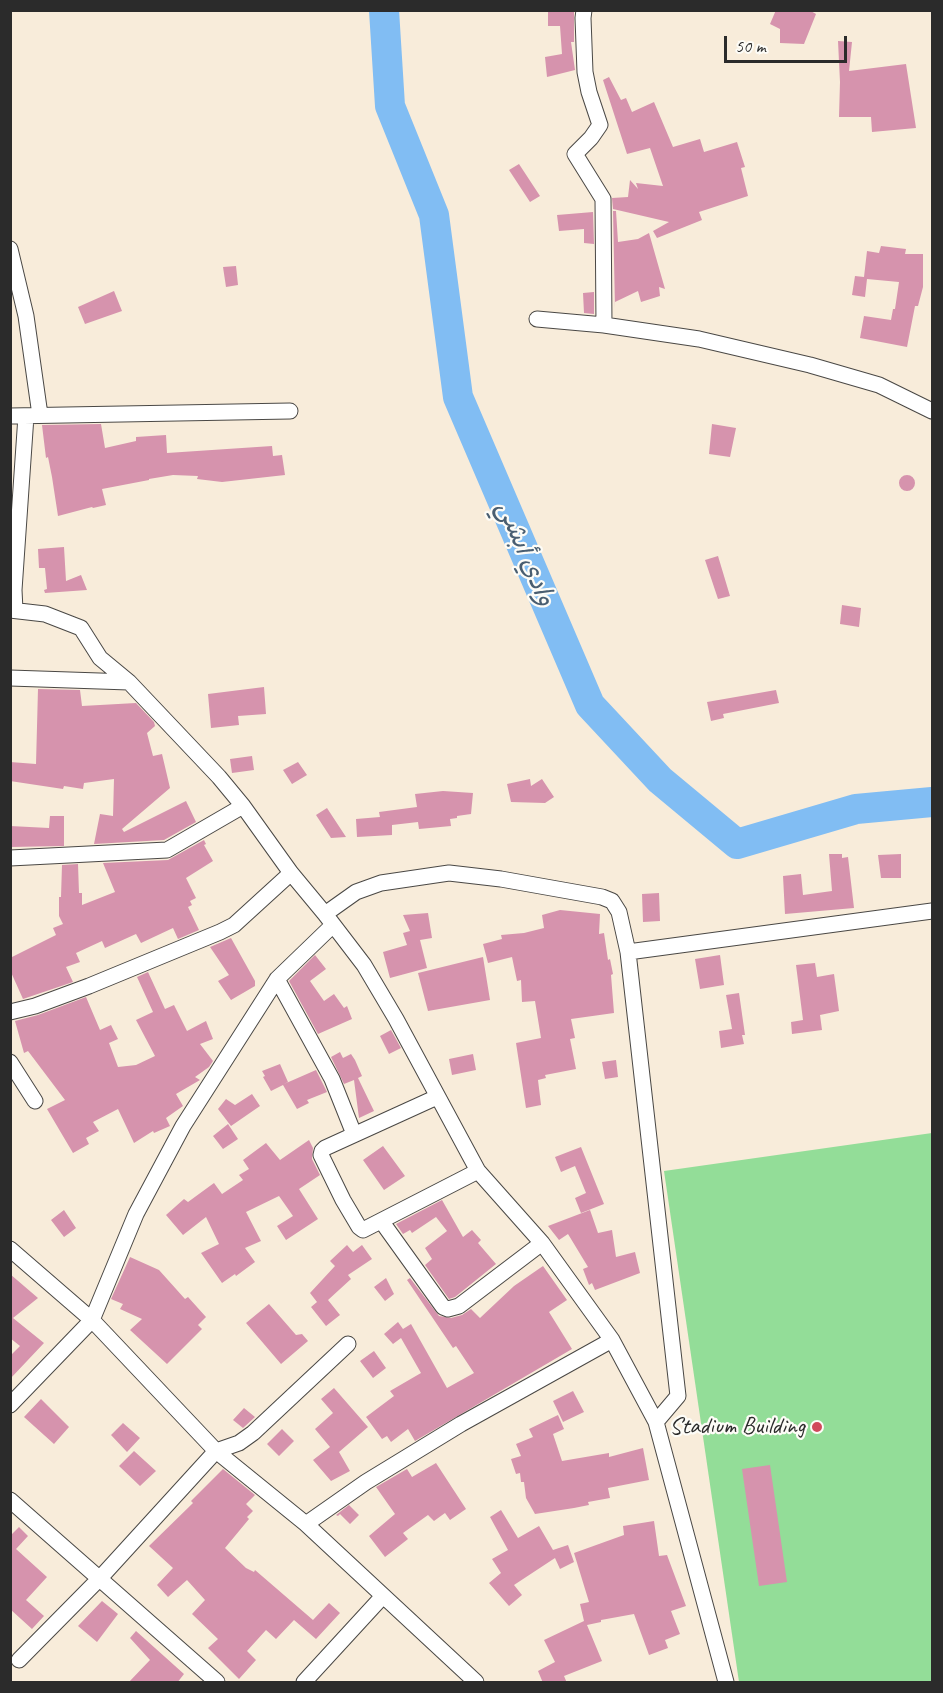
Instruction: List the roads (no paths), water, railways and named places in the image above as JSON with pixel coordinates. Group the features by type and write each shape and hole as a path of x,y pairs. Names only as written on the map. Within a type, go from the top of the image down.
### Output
{"street":[{"path":"585,10 583,18 585,72 600,125 575,154 603,199 604,325"},
{"path":"10,249 26,316 33,416 12,589 13,610 45,614 81,628 100,658 129,682 243,806 291,873 364,965 396,1019 478,1171 542,1243 612,1340 656,1422 726,1683"},
{"path":"537,319 604,325 699,339 810,365 879,385 933,411"},
{"path":"10,416 290,411"},
{"path":"10,678 129,682"},
{"path":"10,858 167,850 243,806"},
{"path":"10,1012 35,1006 89,986 220,932 234,925 291,873"},
{"path":"10,1405 92,1320 136,1214 172,1146 277,979 329,919 356,892 381,883 449,873 501,879 602,897 612,901 619,912 628,952 678,1396 656,1422"},
{"path":"628,952 933,912"},
{"path":"277,979 332,1078 354,1134"},
{"path":"10,1062 35,1101"},
{"path":"437,1097 321,1151 343,1200 363,1230 478,1171"},
{"path":"382,1222 443,1307 448,1309 459,1306 542,1243"},
{"path":"10,1250 92,1320 216,1451 306,1524 476,1683"},
{"path":"306,1524 366,1482 433,1441 612,1340"},
{"path":"19,1660 100,1577 216,1451 239,1443 254,1433 348,1344"},
{"path":"10,1500 100,1577 217,1683"},
{"path":"304,1683 383,1596"}],"waterway":[{"name":"وادي أبشي","path":"384,10 390,106 434,215 458,397 590,705 660,780 737,844 856,809 932,802"}],"place":[{"name":"Stadium Building","path":"817,1427"}]}
